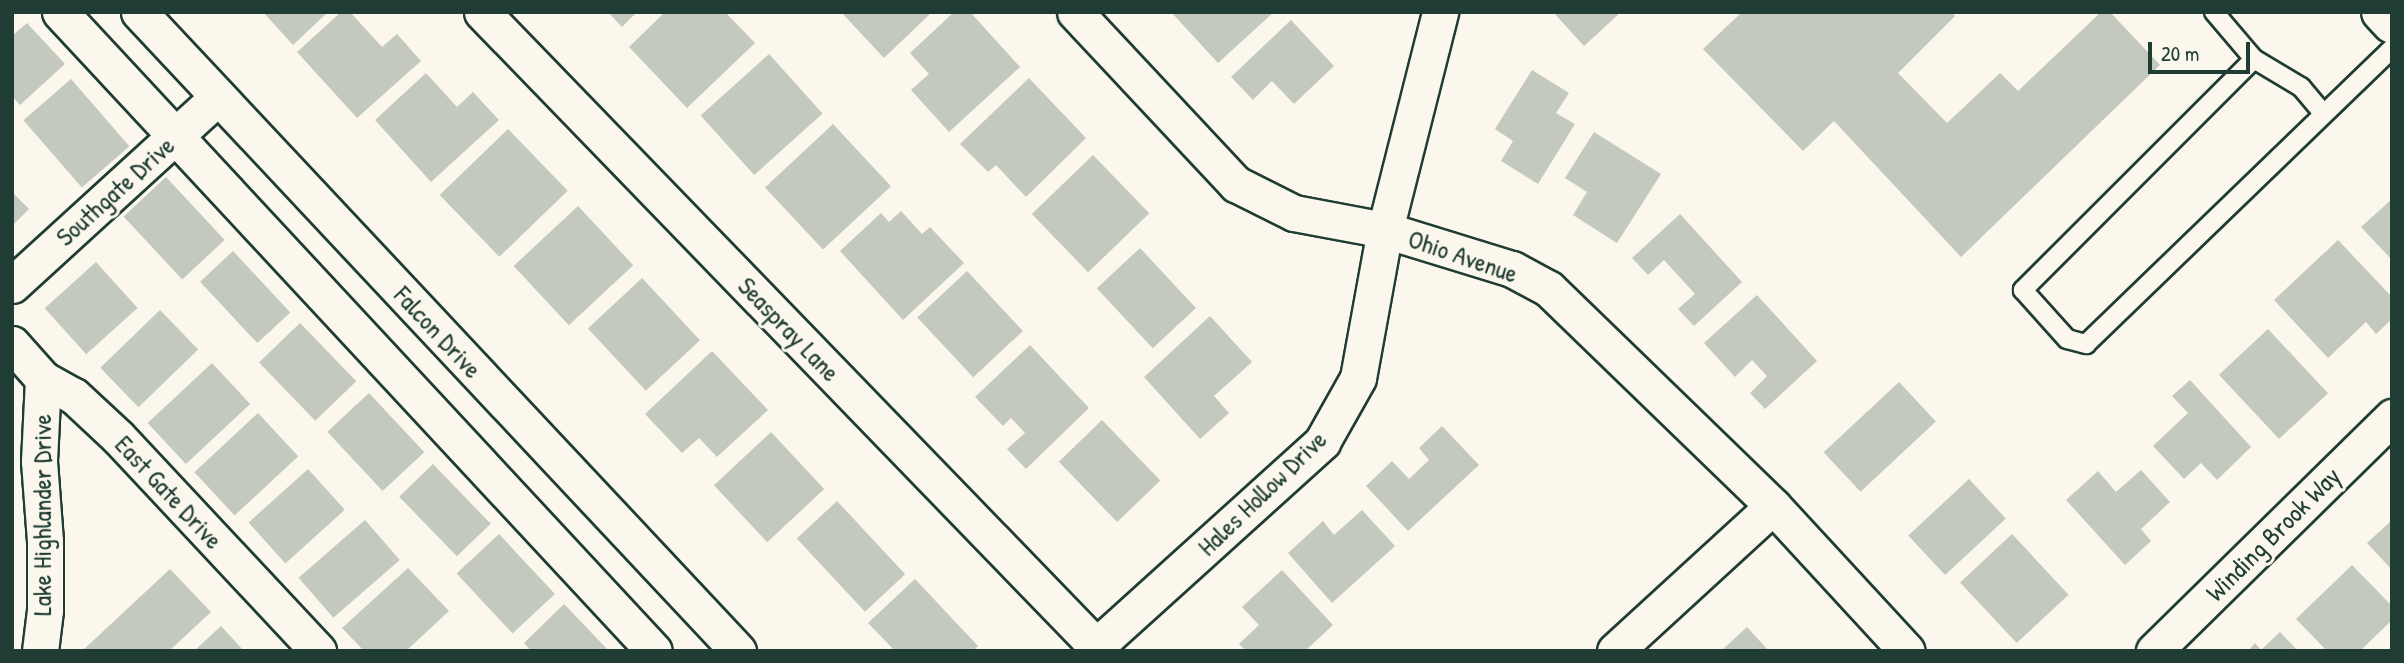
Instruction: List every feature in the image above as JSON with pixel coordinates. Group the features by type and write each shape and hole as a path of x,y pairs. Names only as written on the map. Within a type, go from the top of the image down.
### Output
{"street":[{"path":"60,12 654,651"},
{"name":"Falcon Drive","path":"139,12 738,651"},
{"name":"Seaspray Lane","path":"482,12 1094,648"},
{"name":"Ohio Avenue","path":"1075,12 1236,184 1294,213 1385,230 1512,269 1549,289 1773,506 1907,651"},
{"name":"Hales Hollow Drive","path":"1094,648 1322,442 1358,378 1385,230 1440,12"},
{"path":"2381,12 2392,24"},
{"name":"Southgate Drive","path":"12,285 218,97"},
{"name":"East Gate Drive","path":"12,344 43,379 74,396 118,437 318,651"},
{"name":"Lake Highlander Drive","path":"40,651 45,610 45,541 39,461 43,379"},
{"name":"Winding Brook Way","path":"2154,651 2392,417"},
{"path":"1615,651 1773,506"}],"lane":[{"path":"2214,12 2254,59 2301,87 2324,114"},
{"path":"2254,59 2023,290 2067,339 2086,344 2392,49"}],"building":[{"path":"263,12 328,12 293,45"},
{"path":"341,12 350,12 382,47 397,34 421,61 357,118 297,52"},
{"path":"608,12 637,12 622,27"},
{"path":"665,12 725,12 755,43 687,108 629,47"},
{"path":"841,12 932,12 884,58"},
{"path":"954,12 970,12 1020,67 949,132 911,90 929,74 910,53"},
{"path":"1171,12 1274,12 1218,63"},
{"path":"1553,12 1621,12 1584,46"},
{"path":"1742,12 1951,12 1955,16 1898,73 1947,123 2000,73 2018,91 2101,12 2110,12 2160,65 1961,257 1834,121 1803,151 1703,49"},
{"path":"1291,20 1334,66 1294,104 1272,81 1253,100 1231,77"},
{"path":"27,23 65,64 20,105 12,96 12,36"},
{"path":"769,54 823,113 754,175 701,116"},
{"path":"1532,70 1569,93 1556,113 1575,124 1538,184 1501,161 1513,141 1495,129"},
{"path":"426,73 457,107 473,92 499,120 431,182 375,120"},
{"path":"1029,78 1086,138 1026,197 996,165 988,172 960,144"},
{"path":"71,79 129,146 82,188 23,120"},
{"path":"833,124 891,186 823,250 765,187"},
{"path":"508,129 568,191 499,257 440,195"},
{"path":"1594,132 1661,174 1617,243 1573,215 1587,192 1565,178"},
{"path":"1093,155 1149,213 1088,272 1032,214"},
{"path":"166,177 225,240 182,279 124,217"},
{"path":"12,192 29,209 12,226"},
{"path":"2392,199 2392,260 2361,227"},
{"path":"578,206 633,265 569,325 514,266"},
{"path":"901,211 922,234 930,227 964,263 903,320 840,251 881,213 889,222"},
{"path":"1680,214 1742,282 1694,326 1678,309 1695,294 1664,260 1648,275 1632,258"},
{"path":"2338,240 2392,297 2392,319 2376,334 2366,322 2328,358 2274,300"},
{"path":"1140,248 1196,308 1153,348 1097,288"},
{"path":"233,251 290,312 257,343 200,282"},
{"path":"96,262 137,308 86,354 45,308"},
{"path":"967,271 1023,331 973,377 917,317"},
{"path":"642,278 700,340 646,391 588,328"},
{"path":"1757,295 1817,361 1765,409 1750,393 1767,376 1752,360 1735,377 1704,343"},
{"path":"160,310 198,350 139,407 100,368"},
{"path":"1210,316 1252,362 1214,396 1229,413 1200,439 1144,377"},
{"path":"300,323 356,381 315,421 259,363"},
{"path":"2268,329 2328,393 2279,439 2219,375"},
{"path":"1030,345 1089,408 1026,469 1007,449 1025,433 1011,418 1003,426 975,397"},
{"path":"712,351 768,410 717,457 699,438 682,453 645,414"},
{"path":"212,363 250,404 186,464 148,423"},
{"path":"2190,380 2251,447 2217,480 2201,463 2184,479 2153,446 2188,413 2172,396"},
{"path":"1899,382 1936,421 1860,492 1824,452"},
{"path":"369,393 424,452 383,491 327,432"},
{"path":"258,413 298,456 235,515 194,472"},
{"path":"1102,420 1160,480 1117,522 1059,462"},
{"path":"1442,426 1479,465 1408,531 1366,486 1392,461 1409,479 1429,460 1419,448"},
{"path":"771,432 824,489 767,542 714,485"},
{"path":"433,464 491,524 457,556 399,497"},
{"path":"308,469 345,510 285,563 249,523"},
{"path":"2141,470 2170,502 2141,529 2151,541 2125,565 2066,500 2098,471 2116,492"},
{"path":"1969,479 2006,518 1945,575 1908,536"},
{"path":"837,501 905,574 865,612 797,539"},
{"path":"1362,510 1395,546 1332,603 1288,553 1323,521 1334,535"},
{"path":"365,520 400,560 333,618 299,578"},
{"path":"2392,520 2392,570 2367,543"},
{"path":"499,534 555,594 513,634 457,574"},
{"path":"2012,534 2069,595 2017,643 1960,582"},
{"path":"2352,565 2392,606 2392,620 2360,651 2327,651 2296,619"},
{"path":"408,568 449,611 406,651 364,651 342,628"},
{"path":"170,569 211,612 169,651 82,651"},
{"path":"1282,570 1333,625 1305,651 1246,651 1239,644 1259,625 1242,607"},
{"path":"915,579 978,646 973,651 895,651 868,623"},
{"path":"564,604 609,651 531,651 524,643"},
{"path":"221,626 244,651 194,651"},
{"path":"1747,627 1769,651 1721,651"},
{"path":"2280,632 2298,651 2248,651 2255,643 2261,650"}]}
